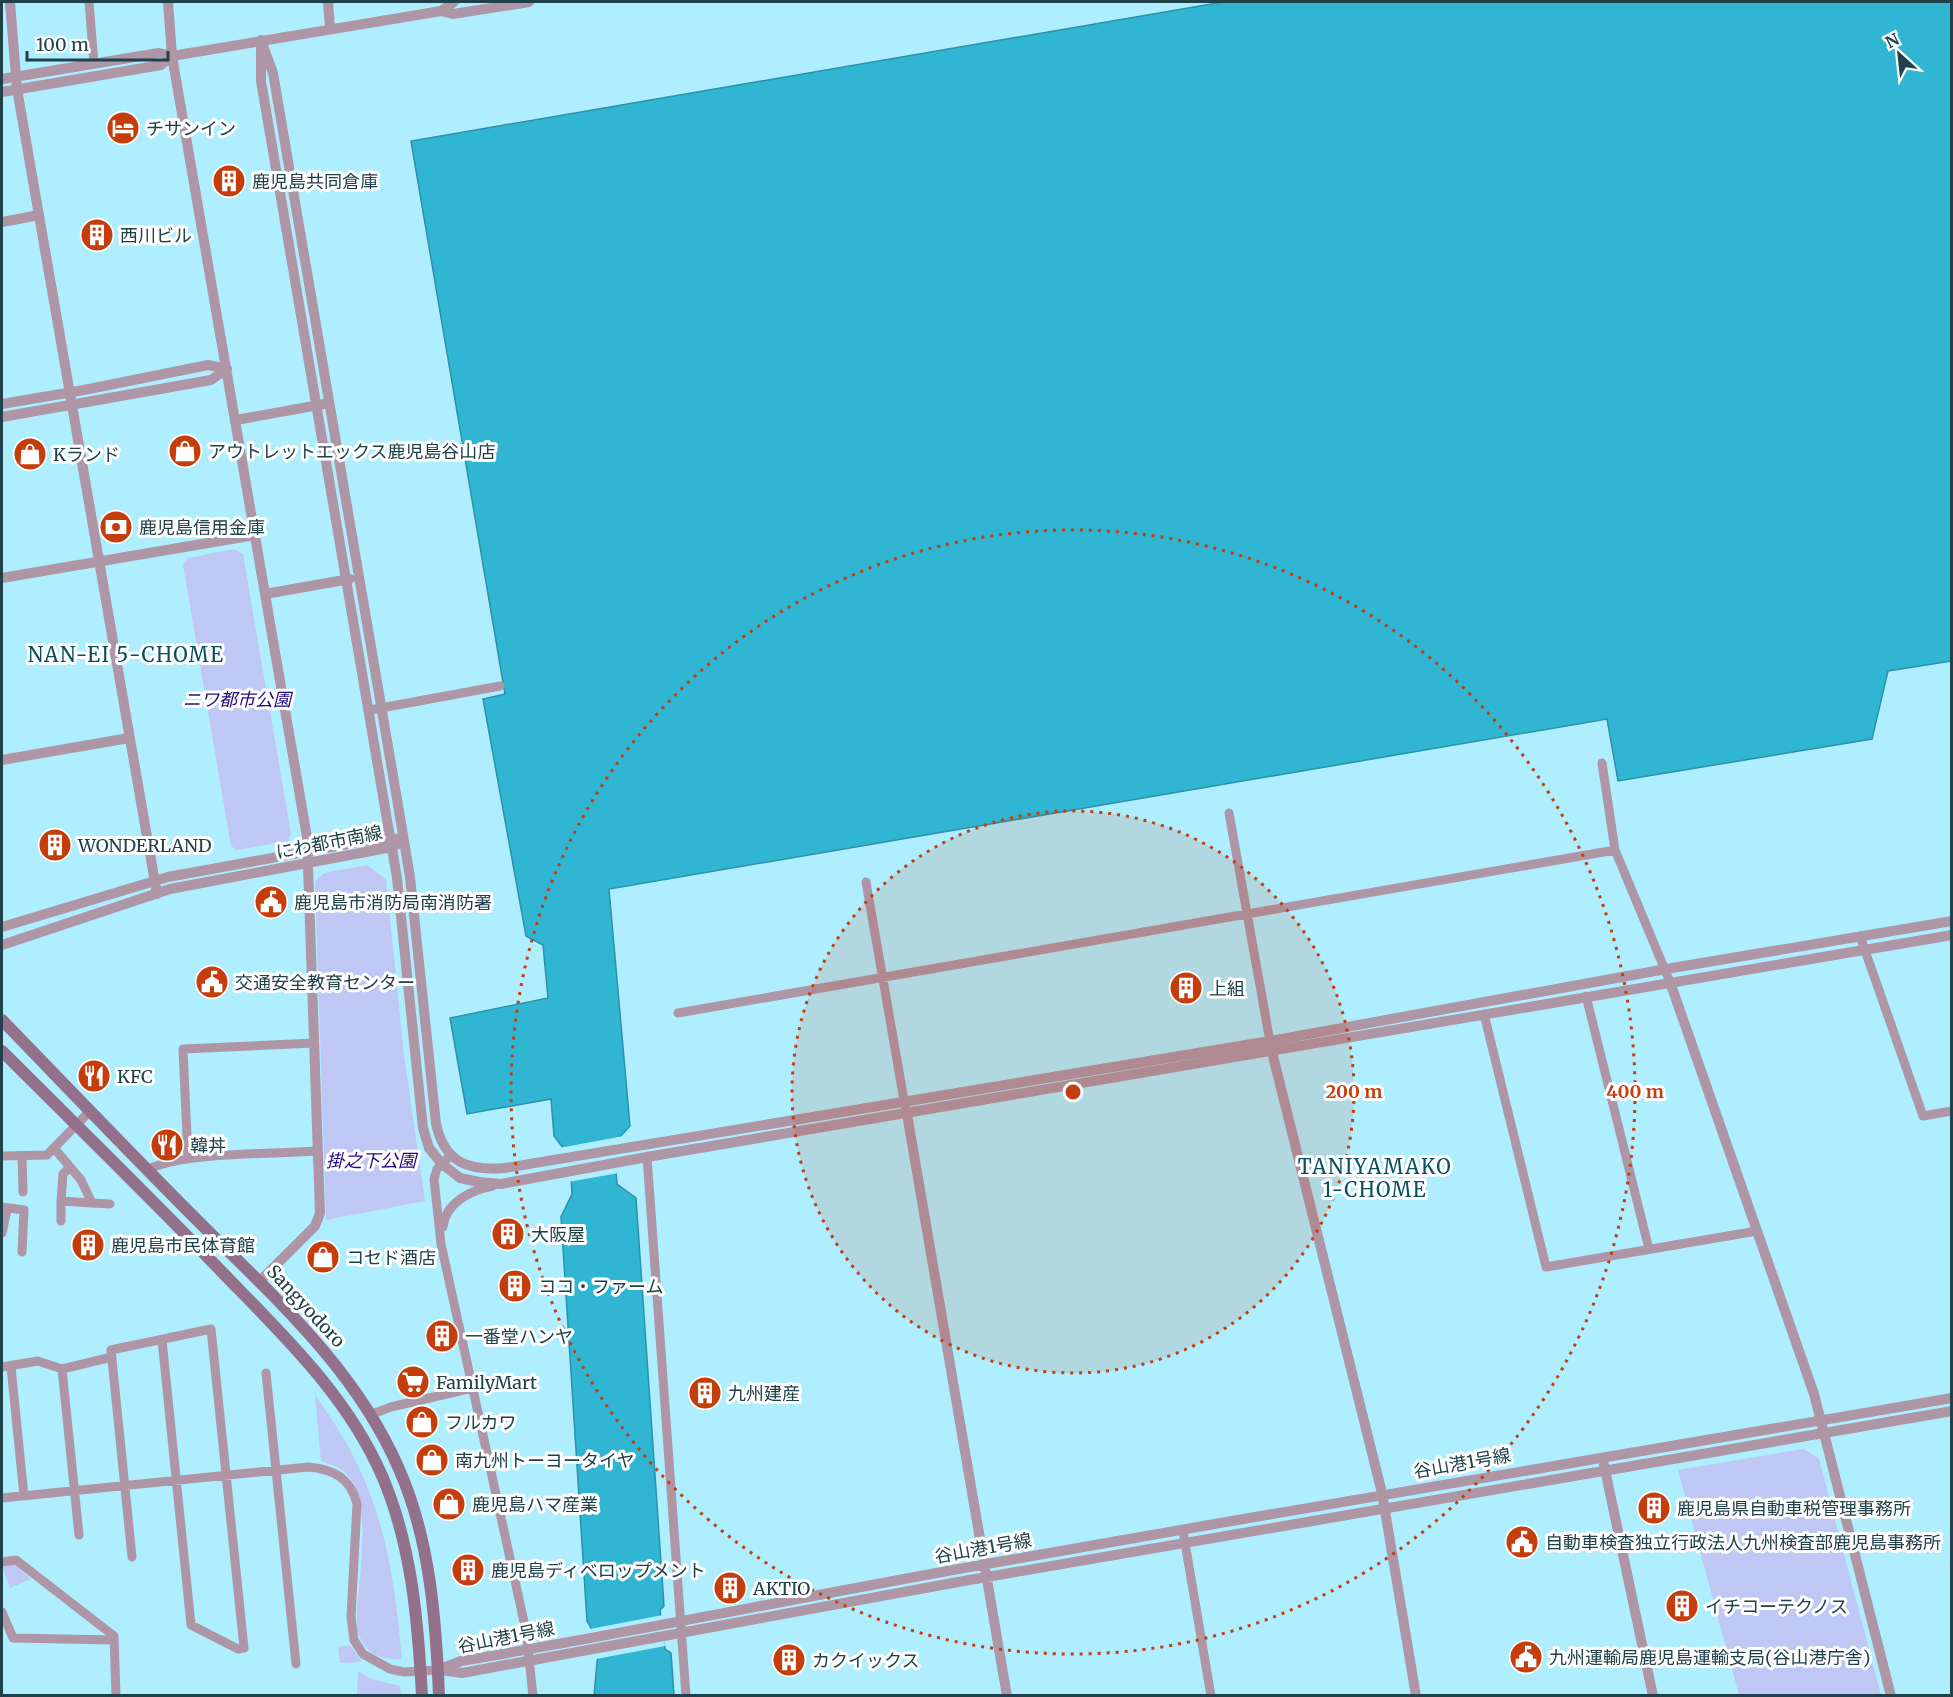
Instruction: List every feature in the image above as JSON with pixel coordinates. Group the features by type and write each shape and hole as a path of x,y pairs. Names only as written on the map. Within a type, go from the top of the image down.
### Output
{"main road":[{"name":"Sangyodoro","path":"2,1020 323,1349 372,1414 400,1470 418,1521 427,1564 439,1695"},
{"name":"Sangyodoro","path":"2,1051 280,1331 336,1397 358,1428 383,1479 401,1531 410,1571 422,1695"}],"street":[{"path":"10,2 17,89 157,894"},
{"path":"89,2 94,64"},
{"path":"168,2 172,56 236,420 307,857 318,1220 259,1282"},
{"path":"328,2 330,28"},
{"path":"2,80 159,53 172,56 330,28 454,2"},
{"path":"440,6 453,15 529,2"},
{"path":"261,40 273,72 382,708 421,971 436,1124 443,1146 472,1168 486,1170 557,1160 904,1101 1484,1014 1952,935"},
{"path":"261,40 261,81 391,842 423,1128 429,1148 442,1164 460,1178 501,1184"},
{"path":"2,92 161,65 172,56"},
{"path":"2,222 39,216"},
{"path":"2,417 208,365 227,369"},
{"path":"2,404 70,399"},
{"path":"236,420 329,403"},
{"path":"2,578 255,535"},
{"path":"265,594 359,577"},
{"path":"370,710 500,686"},
{"path":"2,760 129,738"},
{"path":"1602,763 1615,850 1666,969 1814,1394 1891,1695"},
{"path":"1229,813 1245,914 1271,1046 1382,1493 1416,1695"},
{"name":"にわ都市南線","path":"2,927 168,877 403,841"},
{"path":"678,1013 1615,850"},
{"name":"にわ都市南線","path":"2,945 157,894 307,857"},
{"path":"866,882 1007,1695"},
{"path":"441,1244 444,1216 454,1204 482,1188 647,1156 907,1114 1666,969 1952,921"},
{"path":"1860,936 1923,1116 1952,1111"},
{"path":"1586,996 1649,1249"},
{"path":"1484,1014 1546,1267 1757,1231"},
{"path":"188,1160 183,1049 314,1043"},
{"path":"2,1156 47,1155 90,1111"},
{"path":"54,1148 81,1180 92,1203"},
{"path":"147,1170 159,1164 188,1160 317,1151"},
{"path":"452,1155 442,1164 434,1179 441,1244 528,1655 533,1695"},
{"path":"22,1156 23,1192"},
{"path":"647,1156 686,1695"},
{"path":"61,1221 63,1174 70,1167"},
{"path":"61,1201 110,1204"},
{"path":"2,1233 4,1208 24,1210 22,1252"},
{"path":"132,1557 111,1350 210,1329 244,1648 238,1649 191,1625 162,1340"},
{"path":"24,1496 6,1367 38,1361 62,1369 112,1358"},
{"path":"62,1369 79,1534"},
{"path":"266,1373 296,1664"},
{"path":"372,1414 390,1407 472,1388"},
{"name":"谷山港1号線","path":"528,1655 590,1639 984,1564 1183,1531 1382,1493 1952,1398"},
{"name":"谷山港1号線","path":"438,1670 461,1661 590,1651 987,1577 1952,1412"},
{"path":"1602,1456 1653,1695"},
{"path":"2,1498 323,1468 346,1481 355,1497 357,1515 351,1617 354,1640 363,1654 379,1664 404,1672 438,1670"},
{"path":"1183,1531 1211,1695"},
{"path":"2,1562 16,1560 114,1636 116,1695"},
{"path":"2,1612 13,1638 114,1640"}],"green space":[{"name":"ニワ都市公園","path":"234,549 243,554 291,834 288,841 237,850 231,846 183,565 188,558"},
{"name":"掛之下公園","path":"367,865 386,879 404,1055 425,1201 326,1220 315,881 324,873"},
{"path":"315,1395 355,1459 379,1521 393,1586 402,1659 380,1657 375,1654 365,1646 357,1632 362,1548 360,1505 355,1487 346,1473 321,1461"},
{"path":"1804,1449 1819,1459 1881,1695 1739,1695 1678,1470"},
{"path":"15,1565 31,1579 10,1588 2,1566"},
{"path":"350,1645 362,1662 340,1663 338,1647"},
{"path":"358,1671 372,1679 400,1686 401,1695 357,1695"}],"shaded area":[{"path":"1223,2 1951,2 1951,661 1888,671 1872,739 1618,781 1607,719 609,889 630,1126 614,1143 617,1184 636,1198 664,1606 660,1610 665,1649 671,1653 674,1695 594,1695 599,1642 587,1621 561,1217 572,1194 570,1157 554,1136 551,1099 467,1114 450,1018 548,998 543,945 526,936 483,699 505,694 411,141"}],"pier":[{"path":"624,1136 617,1144 619,1173 568,1182 567,1158 559,1148"},
{"path":"663,1615 665,1646 596,1659 596,1643 590,1629"}],"place":[{"name":"チサンイン","path":"123,128"},
{"name":"鹿児島共同倉庫","path":"229,181"},
{"name":"西川ビル","path":"97,235"},
{"name":"アウトレットエックス鹿児島谷山店","path":"185,451"},
{"name":"Kランド","path":"30,454"},
{"name":"鹿児島信用金庫","path":"116,527"},
{"name":"WONDERLAND","path":"55,845"},
{"name":"鹿児島市消防局南消防署","path":"271,902"},
{"name":"交通安全教育センター","path":"212,982"},
{"name":"上組","path":"1186,988"},
{"name":"KFC","path":"94,1076"},
{"name":"韓丼","path":"167,1145"},
{"name":"大阪屋","path":"508,1234"},
{"name":"鹿児島市民体育館","path":"88,1245"},
{"name":"コセド酒店","path":"323,1257"},
{"name":"ココ・ファーム","path":"515,1286"},
{"name":"一番堂ハンヤ","path":"442,1336"},
{"name":"FamilyMart","path":"413,1382"},
{"name":"九州建産","path":"705,1393"},
{"name":"フルカワ","path":"422,1422"},
{"name":"南九州トーヨータイヤ","path":"432,1460"},
{"name":"鹿児島ハマ産業","path":"449,1504"},
{"name":"鹿児島県自動車税管理事務所","path":"1654,1508"},
{"name":"自動車検査独立行政法人九州検査部鹿児島事務所","path":"1522,1542"},
{"name":"鹿児島ディベロップメント","path":"468,1570"},
{"name":"AKTIO","path":"730,1588"},
{"name":"イチコーテクノス","path":"1682,1606"},
{"name":"九州運輸局鹿児島運輸支局(谷山港庁舎)","path":"1526,1657"},
{"name":"カクイックス","path":"789,1660"}],"district":[{"name":"NAN-EI 5-CHOME","path":"126,654"},
{"name":"TANIYAMAKO 1-CHOME","path":"1375,1178"}]}
